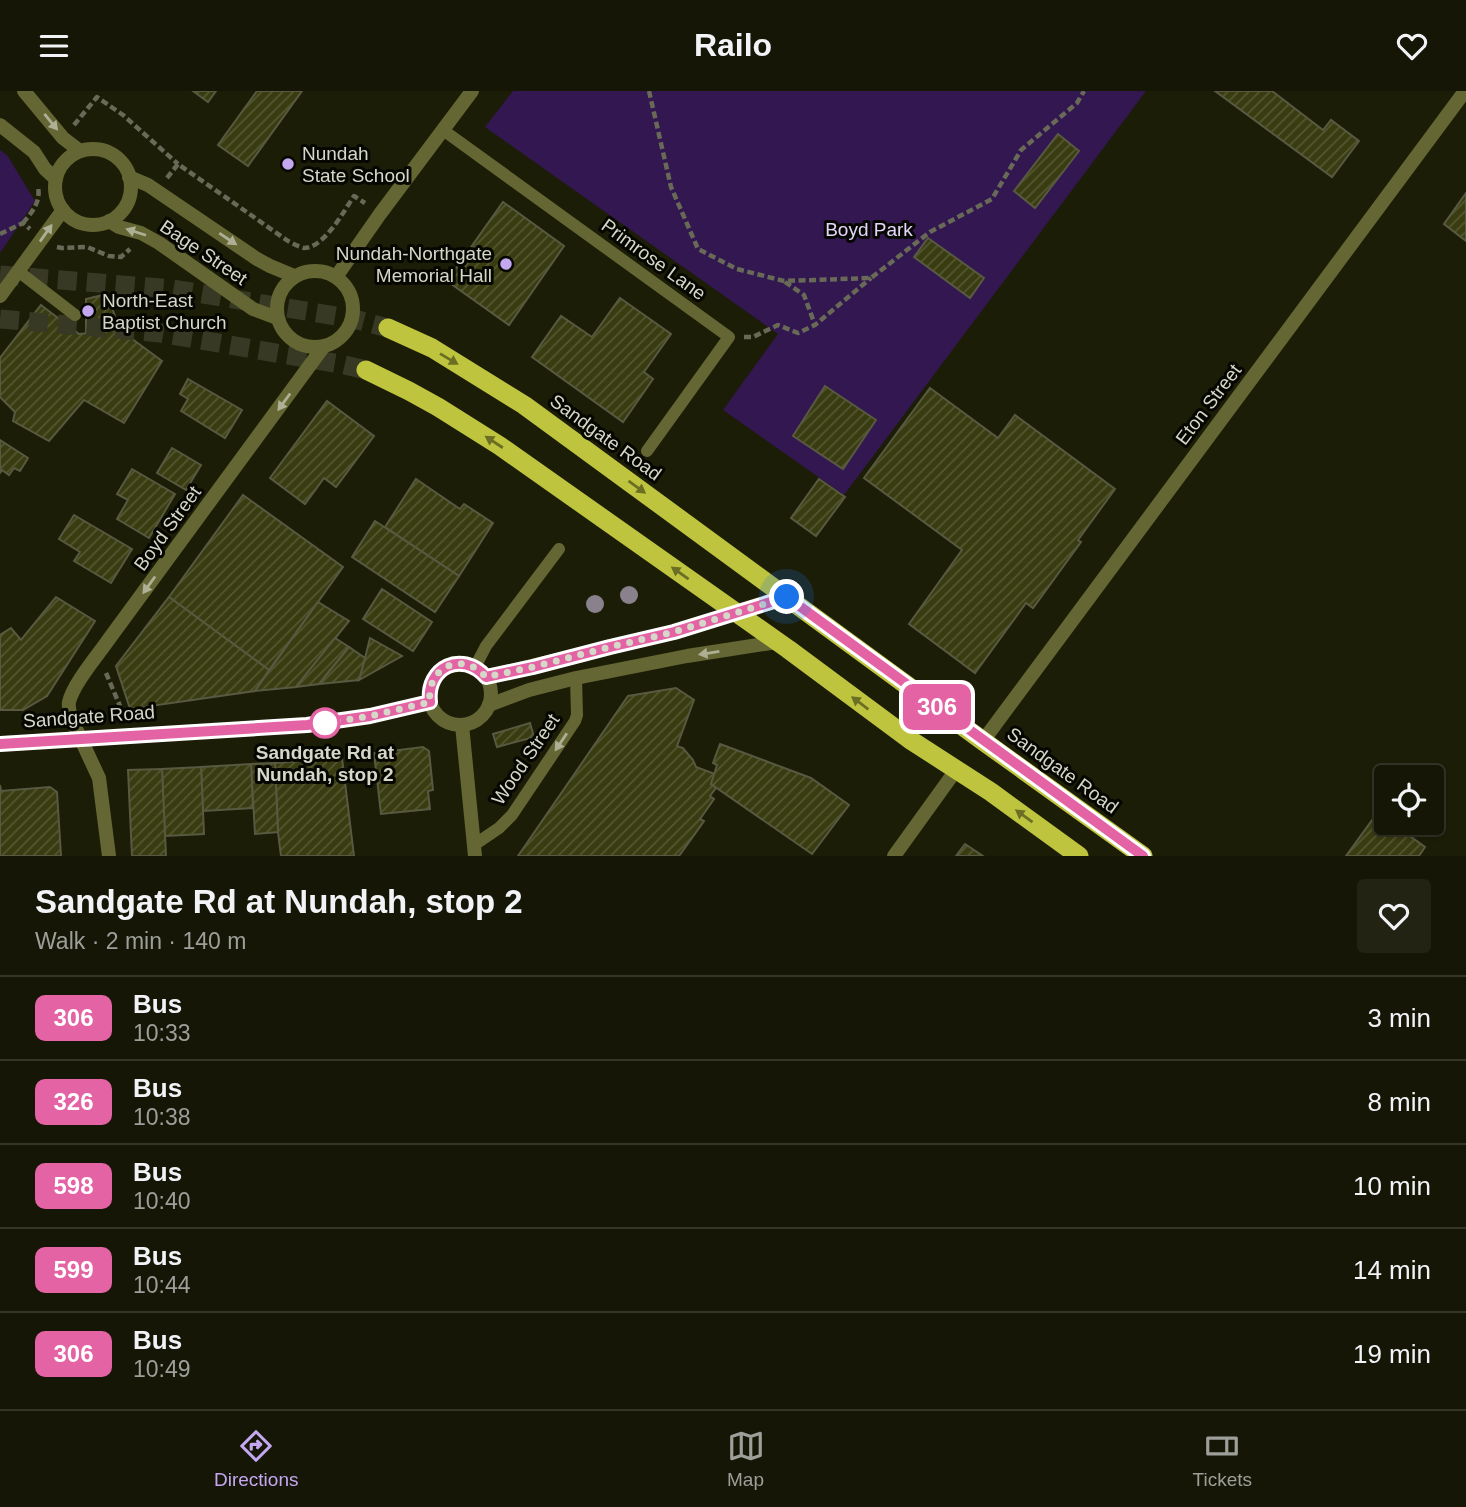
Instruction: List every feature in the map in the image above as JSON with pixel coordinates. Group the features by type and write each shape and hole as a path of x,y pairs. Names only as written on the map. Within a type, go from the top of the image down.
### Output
{"highway":[{"name":"Sandgate Road","path":"388,328 432,348 524,405 1143,856"},
{"path":"366,370 419,396 500,446 912,741 991,792 1079,856"}],"street":[{"path":"24,91 63,138 80,151"},
{"path":"336,277 472,91"},
{"name":"Eton Street","path":"983,741 1465,91"},
{"path":"0,125 25,143 55,179"},
{"path":"104,150 124,165 129,177 131,190 120,214 97,225 72,219 57,201 55,179 60,167 69,157 80,151 104,150"},
{"name":"Bage Street","path":"129,177 148,185 257,259 294,276"},
{"path":"0,296 63,210"},
{"name":"Bage Street","path":"109,221 153,239 253,309 277,318"},
{"path":"315,270 326,272 345,285 351,296 351,321 345,333 335,341 324,346 300,345 281,329 276,306 279,294 294,276 315,270"},
{"name":"Boyd Street","path":"109,856 99,778 80,740 69,710 69,700 78,683 324,346"},
{"path":"480,672 533,667 674,632 787,597"},
{"path":"489,705 489,686 480,672 465,664 445,667 431,682 430,702 435,712 442,720 462,725 478,719 489,705 528,690 687,656 777,642"},
{"name":"Sandgate Road","path":"0,744 307,725 370,716 430,702"},
{"name":"Wood Street","path":"462,725 475,851"},
{"path":"894,856 956,770"}],"lane":[{"name":"Primrose Lane","path":"443,129 729,337"},
{"path":"18,271 75,315"},
{"path":"647,451 729,337"},
{"path":"480,672 485,646 559,549"},
{"name":"Wood Street","path":"475,851 512,814 575,721 576,678"}],"path":[{"path":"649,91 671,187 698,249 737,269 784,281 871,278"},
{"path":"729,337 753,337 778,325 798,333 816,325 930,232 992,199 1021,150 1077,103 1084,91"},
{"path":"63,138 97,97 123,115 178,164"},
{"path":"23,223 34,210 40,196 37,183 29,174 42,162"},
{"path":"784,281 804,295 816,325"},
{"path":"106,672 120,706"}],"green space":[{"name":"Boyd Park","path":"513,91 1146,91 844,495 723,410 778,334 485,127"},
{"path":"0,150 7,155 35,201 0,253"}],"building":[{"path":"193,91 216,91 208,102"},
{"path":"257,91 302,91 248,166 218,145"},
{"path":"1215,91 1272,91 1323,130 1331,120 1359,141 1332,177"},
{"path":"1058,134 1079,151 1035,208 1014,191"},
{"path":"1466,193 1466,241 1444,224"},
{"name":"Nundah-Northgate Memorial Hall","path":"503,202 564,246 509,325 447,281"},
{"path":"928,238 984,278 970,298 914,257"},
{"path":"107,294 120,330 86,334 86,299"},
{"path":"620,298 671,334 644,372 653,379 623,422 532,357 561,316 592,337"},
{"path":"41,305 79,334 120,330 162,361 124,423 84,400 49,441 13,421 15,412 0,397 0,358"},
{"path":"188,379 242,410 225,438 181,411 188,399 180,394"},
{"path":"825,386 876,420 843,469 793,436"},
{"path":"930,388 998,438 1015,415 1115,489 1033,608 1026,603 975,673 909,624 962,550 864,478"},
{"path":"327,401 374,436 336,487 324,478 305,504 270,478"},
{"path":"0,440 28,458 20,471 14,468 9,475 2,470 0,473"},
{"path":"172,448 201,465 186,490 157,473"},
{"path":"132,469 175,494 149,538 117,519 128,500 117,494"},
{"path":"416,479 460,509 464,504 493,523 459,576 385,527"},
{"path":"819,479 845,497 816,536 791,518"},
{"path":"243,495 343,567 269,670 169,597"},
{"path":"74,515 132,549 111,583 74,561 80,552 59,539"},
{"path":"375,521 459,576 435,612 352,557"},
{"path":"382,589 432,622 413,651 363,619"},
{"path":"56,597 95,621 47,696 23,710 0,710 0,635 11,628 21,640"},
{"path":"169,597 269,670 255,691 130,709 116,666"},
{"path":"318,602 349,621 296,687 255,691"},
{"path":"335,638 349,647 319,684 296,687"},
{"path":"370,638 402,656 359,680 365,658"},
{"path":"349,647 365,658 359,680 319,684"},
{"path":"676,688 694,700 677,746 683,748 696,767 715,774 711,784 716,788 710,796 714,799 700,819 704,821 679,856 518,856 628,696"},
{"path":"530,723 534,737 497,747 493,734"},
{"path":"720,744 811,778 849,805 812,854 711,784 717,765 713,763"},
{"path":"423,747 429,751 433,790 428,791 430,809 381,814 374,753"},
{"path":"342,758 354,856 281,856 275,763"},
{"path":"275,763 278,832 255,834 251,764"},
{"path":"251,764 253,808 203,811 201,767"},
{"path":"201,767 204,834 165,836 162,769"},
{"path":"162,769 166,856 132,856 128,770"},
{"path":"0,785 1,791 50,787 57,792 61,856 0,856"},
{"path":"1374,818 1374,835 1408,835 1425,847 1419,856 1346,856"},
{"path":"965,844 983,856 956,856"}],"tunnel":[{"path":"0,275 173,289 354,319 388,328"},
{"path":"0,319 160,333 366,370"}],"bus line":[{"name":"306","path":"0,744 307,725 370,716 430,702 431,682 445,667 455,664 475,667 486,677 674,632 787,597 1143,856"}],"place":[{"name":"Nundah State School","path":"288,164"},
{"name":"Nundah-Northgate Memorial Hall","path":"506,264"},
{"name":"North-East Baptist Church","path":"88,311"},
{"name":"Sandgate Rd at Nundah, stop 2","path":"325,723"}],"route":[{"path":"325,723 430,702 431,682 445,667 455,664 475,667 486,677 674,632 787,597"}]}
